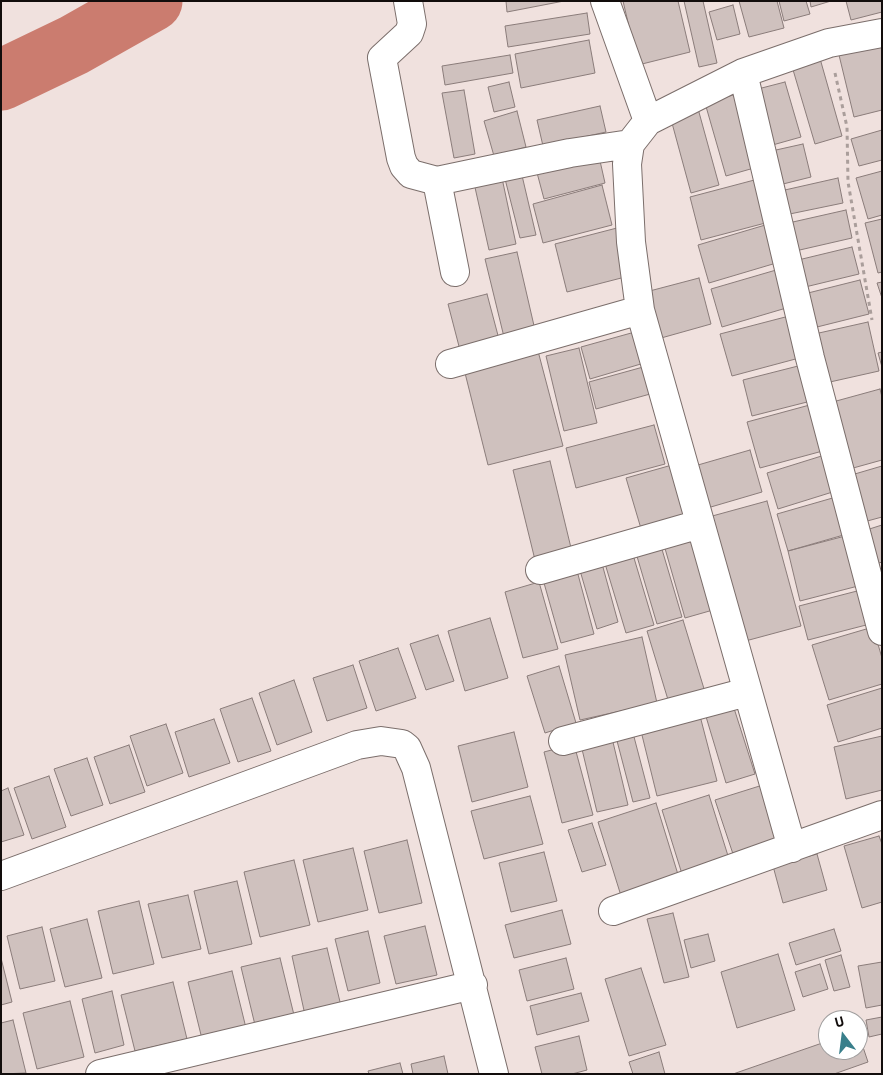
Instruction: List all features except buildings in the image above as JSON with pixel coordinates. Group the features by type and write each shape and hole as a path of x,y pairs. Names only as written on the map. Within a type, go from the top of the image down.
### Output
{"street":[{"path":"408,1 412,24 409,33 382,58 404,166 411,174 437,181 570,153 630,144"},
{"path":"605,1 648,120"},
{"path":"792,848 640,310 626,181 630,144 648,120 743,73 829,43 882,33"},
{"path":"743,73 810,358 882,632"},
{"path":"437,181 454,272"},
{"path":"450,364 640,310"},
{"path":"540,570 700,524"},
{"path":"563,742 747,692"},
{"path":"1,876 357,745 381,741 397,742 407,748 416,768 473,985 494,1074"},
{"path":"613,911 882,815"},
{"path":"100,1074 473,985"}],"path":[{"path":"829,43 847,127 848,182 872,320"}],"waterway":[{"path":"1,80 74,45 152,1"}]}
